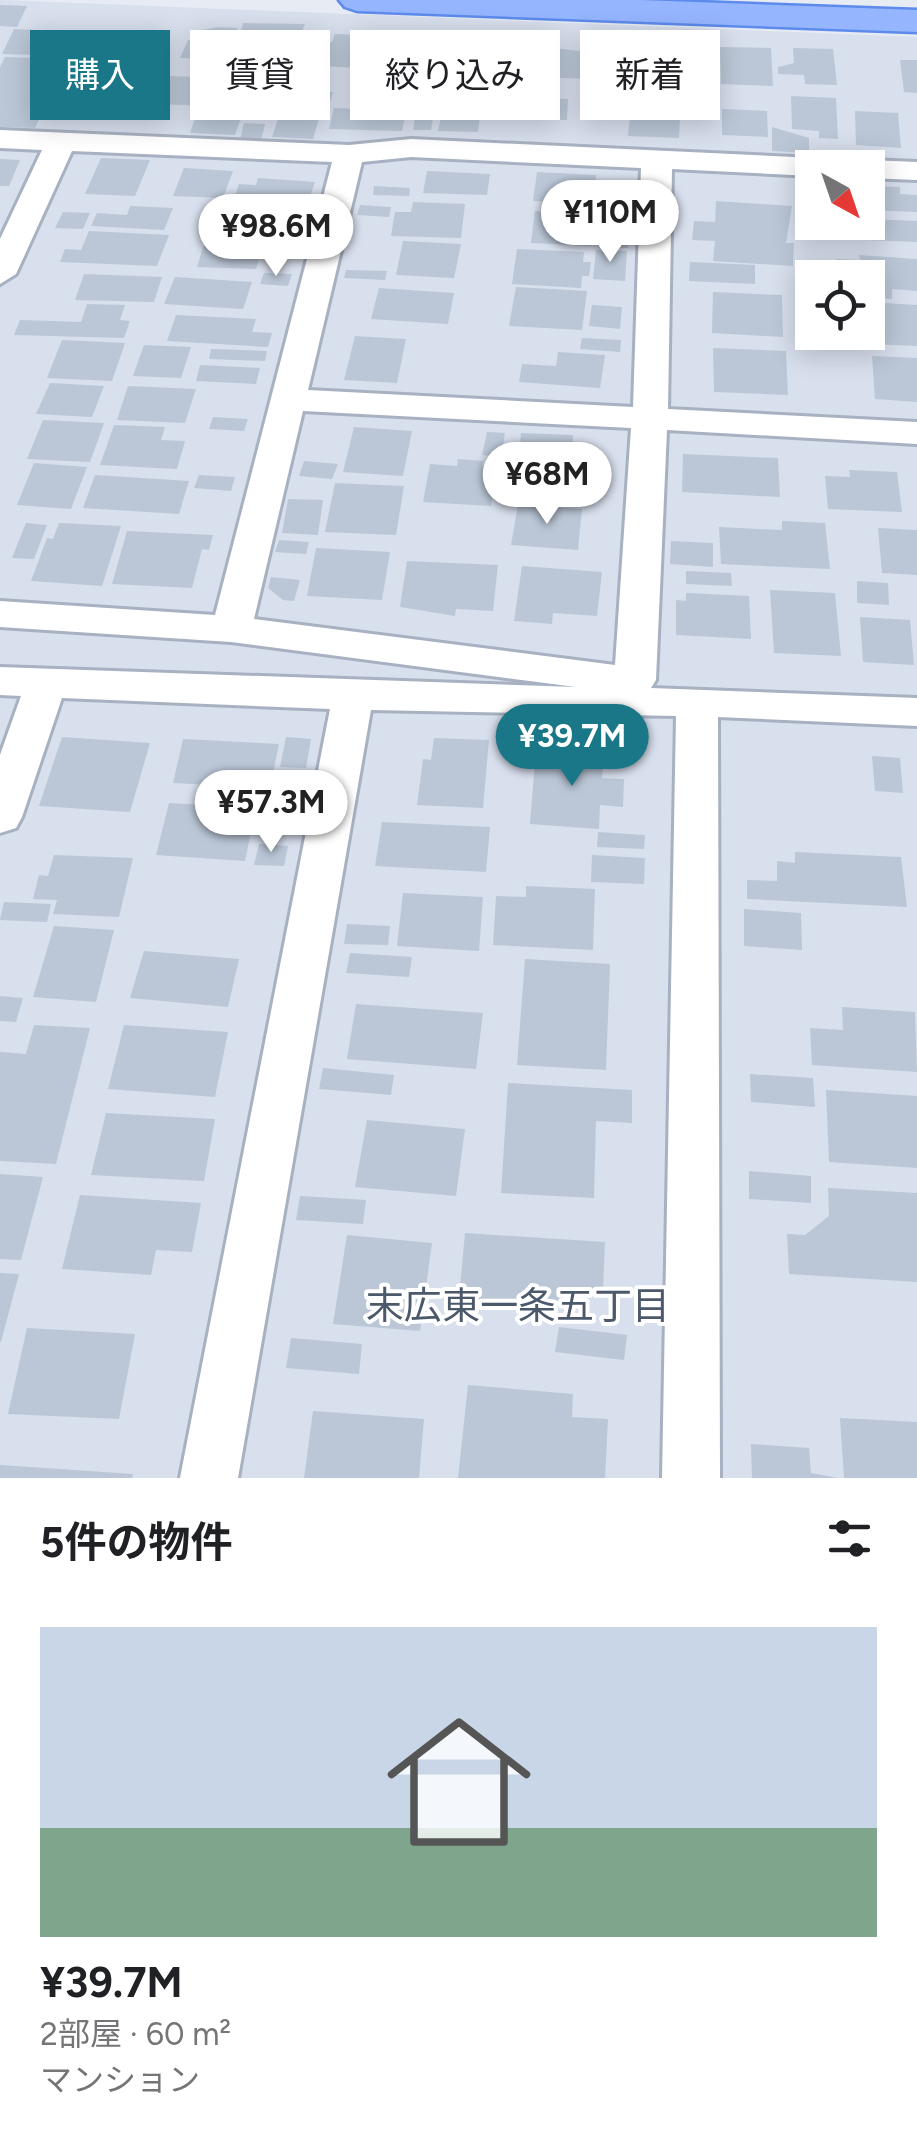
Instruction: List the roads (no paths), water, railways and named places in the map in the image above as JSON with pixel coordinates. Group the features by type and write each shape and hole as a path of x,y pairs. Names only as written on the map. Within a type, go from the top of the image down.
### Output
{"main road":[{"path":"357,0 917,22"},
{"path":"878,0 917,2"}],"street":[{"path":"0,139 349,154 411,148 795,166"},
{"path":"0,274 61,142"},
{"path":"231,630 285,399 349,154"},
{"path":"635,680 650,419 657,159"},
{"path":"885,170 917,172"},
{"path":"285,399 917,434"},
{"path":"0,614 231,630 635,680 696,702"},
{"path":"0,681 44,686 485,701 696,702 917,712"},
{"path":"0,817 44,686"},
{"path":"210,1478 353,695"},
{"path":"691,1478 696,702"}],"district":[{"name":"末広東一条五丁目","path":"518,1306"}]}
